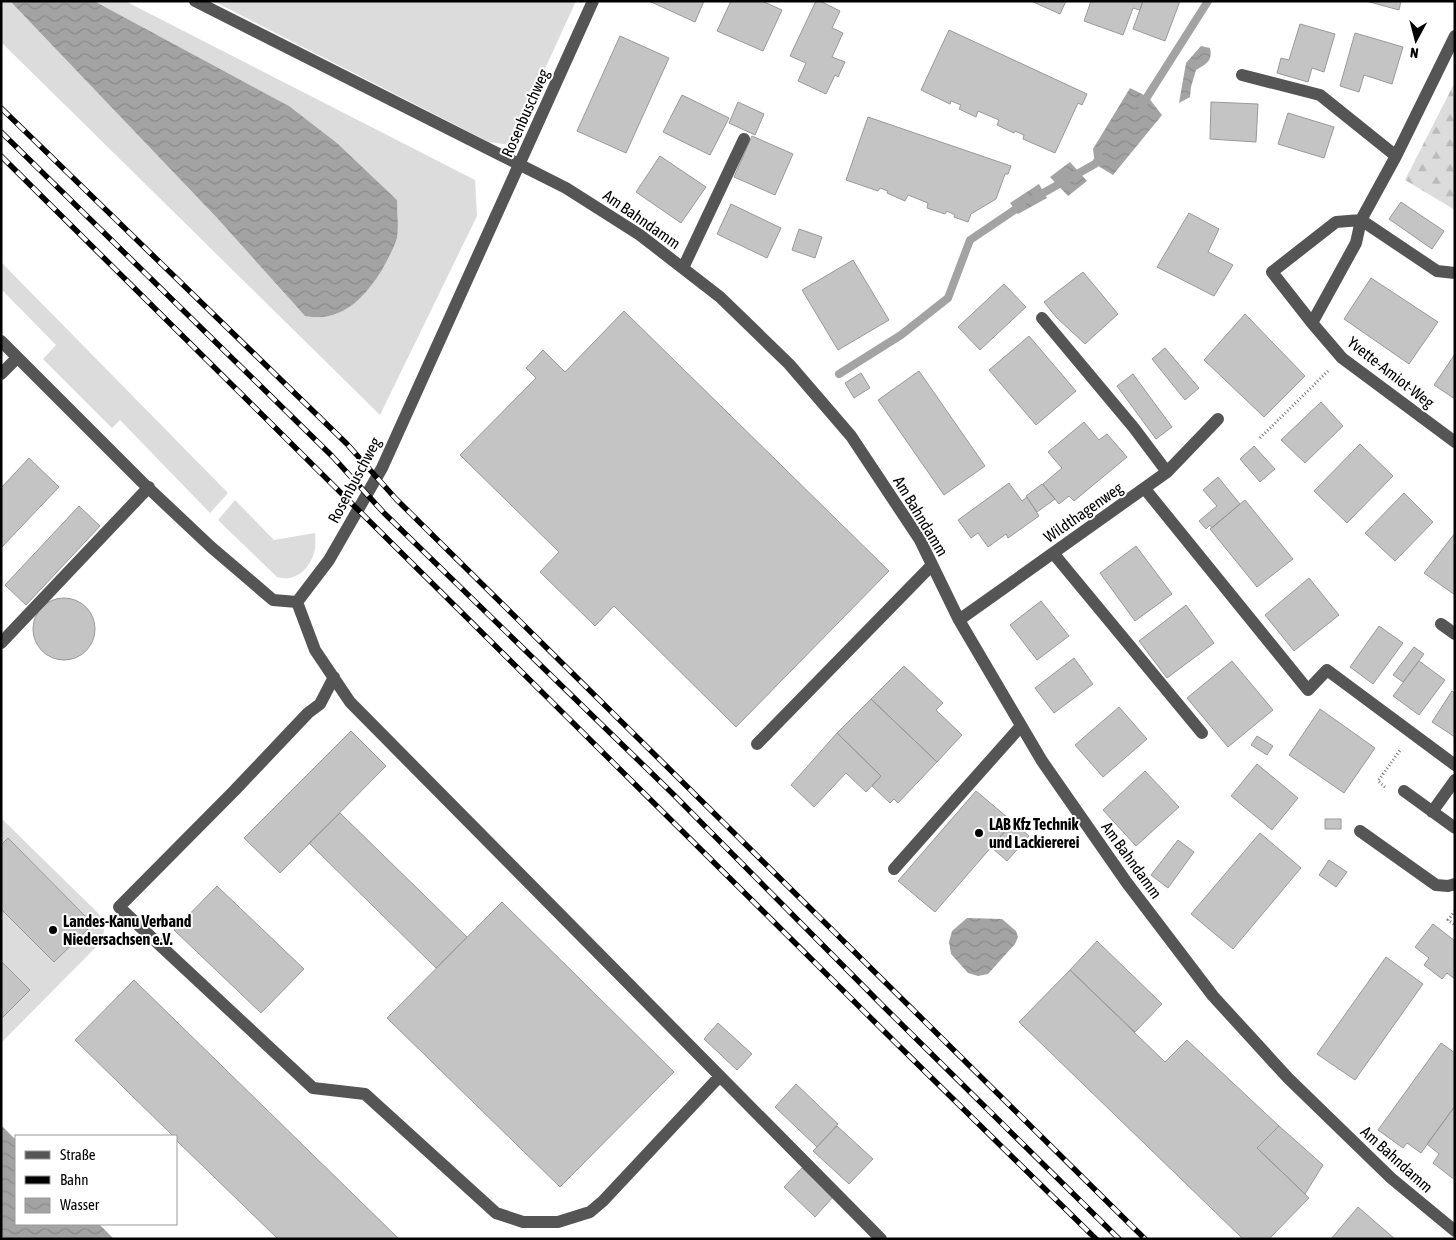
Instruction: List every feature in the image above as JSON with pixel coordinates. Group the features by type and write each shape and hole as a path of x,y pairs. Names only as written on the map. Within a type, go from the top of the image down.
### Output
{"street":[{"name":"Am Bahndamm","path":"194,1 566,188 640,235 720,297 788,364 851,436 920,540 959,620 1042,761 1089,829 1213,996 1288,1078 1391,1178 1455,1231"},
{"name":"Rosenbuschweg","path":"297,602 329,560 382,468 593,1"},
{"path":"1312,323 1356,243 1361,220 1396,156 1455,36"},
{"path":"1242,75 1320,95 1396,156"},
{"path":"683,268 744,139"},
{"path":"1361,220 1437,271 1455,272"},
{"name":"Yvette-Amiot-Weg","path":"1361,220 1336,222 1272,272 1342,358 1455,442"},
{"path":"1042,318 1134,428 1167,472"},
{"path":"1,341 211,547 273,600 297,602 315,650 350,702 881,1239"},
{"path":"1,374 17,358"},
{"name":"Wildthagenweg","path":"959,620 1167,472 1218,419"},
{"path":"1,643 148,487"},
{"path":"1145,489 1308,690 1326,670 1455,765"},
{"path":"1052,553 1202,733"},
{"path":"757,744 932,565"},
{"path":"1441,624 1455,634"},
{"path":"334,678 320,704 308,713 119,907 313,1088 365,1094 496,1213 523,1222 558,1222 590,1212 603,1201 720,1076"},
{"path":"894,869 1021,726"},
{"path":"1432,812 1455,780"},
{"path":"1404,790 1455,828"},
{"path":"1360,831 1436,885 1448,886 1455,884"}],"path":[{"path":"1260,438 1342,358"},
{"path":"1404,790 1395,795 1378,781 1412,735"},
{"path":"1455,911 1448,920 1455,924"}],"green space":[{"path":"1,1 10,1 218,219 305,316 330,316 341,312 351,306 368,290 382,269 396,242 398,229 397,200 337,143 289,106 94,1 125,1 475,180 477,216 380,415 1,42"},
{"path":"213,1 576,1 510,145 489,142"},
{"path":"1455,82 1455,210 1405,180"},
{"path":"1,262 228,493 210,513 120,420 112,428 43,359 56,345 1,289"},
{"path":"235,500 274,540 315,533 313,556 302,572 290,578 277,577 218,520"},
{"name":"Landes-Kanu Verband Niedersachsen e.V.","path":"1,818 99,914 103,921 104,929 99,944 1,1043"}],"water":[{"path":"10,1 94,1 289,106 337,143 397,200 398,229 396,242 382,270 368,290 351,306 341,312 330,316 305,316 218,219"},
{"path":"1201,46 1210,48 1210,59 1196,70 1190,97 1179,103 1186,63"},
{"path":"1130,88 1148,97 1162,115 1113,175 1095,164 1093,149"},
{"path":"1070,162 1087,181 1068,196 1050,177"},
{"path":"1039,184 1047,198 1018,214 1010,203"},
{"path":"967,918 1002,919 1016,931 1018,937 1015,944 988,974 978,976 968,973 951,954 949,942 952,931"},
{"path":"1,1125 15,1139 15,1225 100,1225 114,1239 1,1239"}],"building":[{"path":"649,1 704,1 695,22"},
{"path":"731,1 762,1 782,10 763,51 717,31"},
{"path":"816,1 820,1 840,11 832,28 843,33 832,57 845,62 838,77 835,75 826,94 798,81 806,63 790,56"},
{"path":"1031,1 1066,1 1060,14"},
{"path":"1091,1 1143,1 1140,10 1133,8 1123,35 1084,21"},
{"path":"1143,1 1180,1 1165,41 1133,29"},
{"path":"1366,1 1401,1 1399,10"},
{"path":"1300,24 1335,34 1324,72 1312,68 1308,82 1277,73 1281,58 1289,60"},
{"path":"949,30 1087,94 1082,105 1078,103 1055,153 1023,139 1024,135 1015,131 1014,133 997,125 999,120 978,111 976,117 959,109 961,105 951,101 950,104 921,90"},
{"path":"1355,33 1403,47 1392,84 1364,75 1359,92 1340,86"},
{"path":"620,36 669,58 626,153 577,131"},
{"path":"682,95 729,118 710,155 663,132"},
{"path":"738,102 764,114 755,135 729,123"},
{"path":"1211,102 1258,104 1256,142 1210,139"},
{"path":"1288,113 1334,127 1324,158 1278,144"},
{"path":"868,117 1011,166 1008,174 1005,174 996,199 971,214 968,222 954,217 955,215 947,211 945,214 927,208 928,203 908,195 905,201 880,188 878,191 846,180"},
{"path":"752,136 793,154 775,195 734,177"},
{"path":"660,156 706,187 681,223 636,192"},
{"path":"1401,202 1444,231 1432,249 1389,219"},
{"path":"731,204 781,228 767,258 717,234"},
{"path":"1189,213 1219,229 1208,252 1233,265 1214,296 1157,267"},
{"path":"799,229 822,237 815,258 792,250"},
{"path":"853,260 889,320 838,350 802,290"},
{"path":"1083,272 1118,314 1085,344 1056,317 1044,302"},
{"path":"1371,278 1438,322 1409,364 1344,319"},
{"path":"1004,284 1026,307 980,350 958,327"},
{"path":"624,311 889,571 736,727 614,606 595,626 540,572 559,552 460,455 536,378 526,368 543,350 565,372"},
{"path":"1245,314 1305,376 1264,417 1204,360"},
{"path":"1029,336 1076,391 1036,425 989,370"},
{"path":"1165,348 1199,388 1185,400 1152,359"},
{"path":"1455,354 1455,399 1434,385"},
{"path":"919,371 985,466 944,495 878,400"},
{"path":"861,373 870,388 854,398 845,383"},
{"path":"1133,374 1172,427 1156,439 1117,386"},
{"path":"1321,402 1343,426 1305,463 1281,440"},
{"path":"1084,422 1099,440 1107,434 1127,457 1074,501 1069,496 1059,504 1043,484 1062,468 1048,452"},
{"path":"1360,444 1393,476 1347,523 1314,491"},
{"path":"1254,446 1275,469 1260,482 1240,459"},
{"path":"29,458 59,487 1,548 1,488"},
{"path":"1218,477 1240,504 1212,528 1210,525 1206,529 1199,521 1217,506 1203,490"},
{"path":"1009,483 1022,501 1027,497 1039,516 1008,538 1006,534 988,547 978,533 971,538 958,520"},
{"path":"1042,484 1055,499 1037,512 1026,496"},
{"path":"1404,493 1433,522 1395,561 1365,533"},
{"path":"1245,500 1293,559 1257,587 1210,529"},
{"path":"79,506 100,526 26,605 5,585"},
{"path":"1455,533 1455,595 1424,573"},
{"path":"1136,546 1172,594 1135,621 1100,573"},
{"path":"1309,578 1339,615 1294,651 1265,615"},
{"path":"64,598 76,601 86,607 92,617 95,629 92,641 86,651 76,657 64,660 52,657 42,651 36,641 33,629 36,617 42,607 52,601"},
{"path":"1041,601 1069,636 1037,660 1010,625"},
{"path":"1186,605 1214,643 1167,678 1139,641"},
{"path":"1379,626 1403,643 1373,684 1350,667"},
{"path":"1414,647 1424,654 1403,682 1393,675"},
{"path":"1074,658 1093,684 1054,713 1035,688"},
{"path":"1232,661 1273,710 1228,747 1187,698"},
{"path":"1419,661 1445,680 1419,715 1393,696"},
{"path":"904,666 943,703 936,710 962,735 937,762 871,699"},
{"path":"1452,691 1455,693 1455,737 1432,722"},
{"path":"871,699 937,762 898,803 894,799 890,803 872,786 881,776 837,733"},
{"path":"1119,707 1147,739 1103,777 1075,745"},
{"path":"1320,709 1375,748 1344,793 1289,755"},
{"path":"351,731 386,766 280,873 244,838"},
{"path":"837,733 881,776 866,792 846,773 814,807 791,785"},
{"path":"1257,736 1273,746 1267,755 1251,745"},
{"path":"1257,764 1298,798 1272,830 1231,796"},
{"path":"1145,771 1179,807 1136,846 1103,810"},
{"path":"976,791 1013,822 935,912 898,881"},
{"path":"340,813 467,937 436,968 309,843"},
{"path":"1325,819 1341,819 1341,829 1325,829"},
{"path":"1013,822 1029,836 1007,861 991,847"},
{"path":"1260,833 1301,868 1233,949 1191,914"},
{"path":"8,838 93,924 54,962 1,909 1,845"},
{"path":"1178,840 1194,852 1168,888 1151,875"},
{"path":"1329,860 1347,872 1336,887 1319,875"},
{"path":"217,886 304,969 261,1013 174,930"},
{"path":"502,902 674,1072 560,1187 387,1018"},
{"path":"1433,924 1455,941 1455,979 1447,973 1442,979 1424,965 1429,958 1415,947"},
{"path":"1097,941 1162,1004 1135,1032 1070,970"},
{"path":"1386,957 1423,984 1355,1080 1317,1054"},
{"path":"1,961 30,990 1,1019"},
{"path":"1070,970 1165,1062 1187,1040 1279,1126 1257,1148 1309,1198 1269,1239 1243,1239 1019,1022"},
{"path":"134,980 399,1239 278,1239 178,1142 178,1135 172,1135 75,1040"},
{"path":"718,1023 752,1054 737,1070 704,1039"},
{"path":"1441,1043 1455,1053 1455,1106 1421,1153 1407,1143 1403,1148 1378,1130"},
{"path":"796,1084 838,1124 817,1147 775,1107"},
{"path":"1455,1106 1455,1180 1433,1163 1439,1154 1427,1144"},
{"path":"837,1126 873,1159 849,1184 813,1151"},
{"path":"1279,1126 1323,1165 1305,1194 1257,1148"},
{"path":"802,1168 833,1197 815,1217 784,1187"},
{"path":"1358,1207 1395,1239 1331,1239"}],"waterway":[{"path":"1142,105 1208,1"},
{"path":"1036,197 1095,164 1100,157"},
{"path":"839,374 901,335 948,298 970,240 1022,205"}],"railway":[{"path":"1,108 347,444 396,499 1145,1239"},
{"path":"1,132 332,456 384,513 672,793 882,1005 1119,1239"},
{"path":"1,156 1096,1239"}],"place":[{"name":"LAB Kfz Technik und Lackiererei","path":"979,833"},
{"name":"Landes-Kanu Verband Niedersachsen e.V.","path":"53,930"}]}
